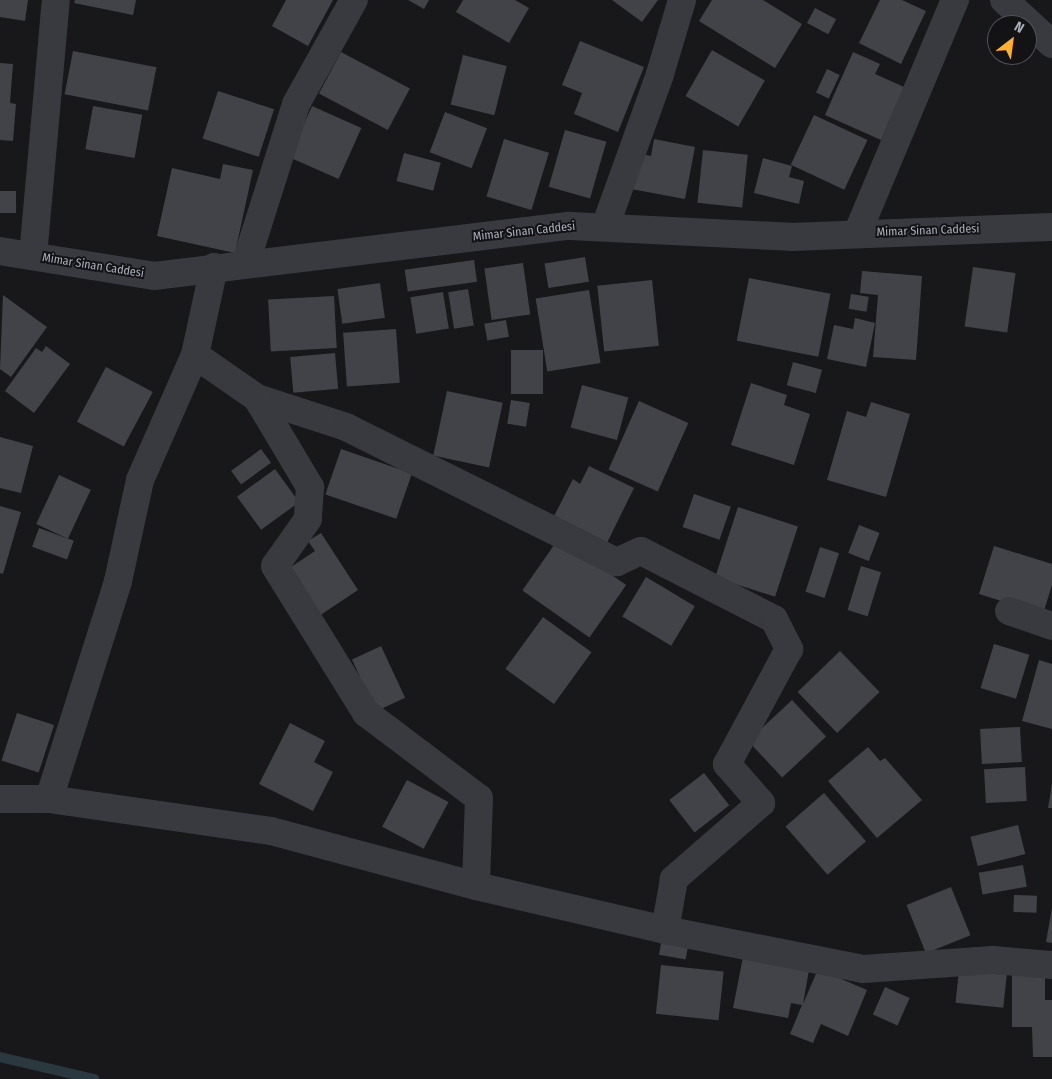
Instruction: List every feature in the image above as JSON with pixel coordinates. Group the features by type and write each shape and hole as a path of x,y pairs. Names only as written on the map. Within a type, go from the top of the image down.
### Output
{"street":[{"path":"33,256 56,0"},
{"path":"246,262 296,104 354,0"},
{"path":"605,227 660,74 682,0"},
{"path":"857,234 955,0"},
{"path":"1004,0 1052,44"},
{"name":"Mimar Sinan Caddesi","path":"0,251 154,276 246,262 570,226 791,237 1052,226"},
{"path":"49,799 118,581 140,480 195,356 214,267"},
{"path":"195,356 257,398 346,427 617,562 641,551 774,619 789,649 727,764 761,803 674,879 665,930"},
{"path":"257,398 310,487 308,519 275,566 366,713 479,798 476,886"},
{"path":"1009,611 1052,626"},
{"path":"0,799 49,799 271,831 476,886 665,930 863,970 993,960 1052,966"}],"building":[{"path":"0,0 28,0 25,21 0,17"},
{"path":"75,0 136,0 133,15 74,3"},
{"path":"286,0 333,0 308,46 272,26"},
{"path":"408,0 429,0 424,9"},
{"path":"463,0 515,0 529,8 509,43 456,12"},
{"path":"612,0 658,0 642,22"},
{"path":"712,0 763,0 802,24 775,68 699,21"},
{"path":"880,0 902,0 926,11 901,64 859,43"},
{"path":"815,8 836,19 828,34 807,23"},
{"path":"580,41 644,67 618,132 574,114 582,93 562,85"},
{"path":"712,50 765,80 738,126 686,96"},
{"path":"73,51 156,67 148,110 65,94"},
{"path":"341,52 410,89 388,130 319,93"},
{"path":"853,52 880,64 875,74 904,87 881,140 825,115"},
{"path":"463,55 507,66 494,115 451,104"},
{"path":"0,63 13,64 10,103 16,104 13,141 0,140"},
{"path":"827,69 840,75 829,98 816,93"},
{"path":"218,91 274,109 259,157 203,139"},
{"path":"93,106 142,115 135,158 85,149"},
{"path":"312,106 361,128 339,179 289,157"},
{"path":"445,112 487,128 472,168 430,152"},
{"path":"814,115 867,140 844,190 791,165"},
{"path":"565,130 606,142 590,199 549,187"},
{"path":"504,139 549,153 531,210 486,196"},
{"path":"654,139 695,147 685,199 631,189 637,153 651,156"},
{"path":"703,150 748,155 742,207 697,203"},
{"path":"404,153 441,163 433,191 396,181"},
{"path":"763,158 792,166 789,177 804,181 799,204 754,193"},
{"path":"223,164 253,170 235,253 157,236 172,168 220,179"},
{"path":"0,191 16,191 16,213 0,213"},
{"path":"585,257 589,282 548,288 545,263"},
{"path":"474,260 477,282 408,292 405,270"},
{"path":"523,263 530,314 492,320 484,268"},
{"path":"973,267 1016,273 1007,332 965,326"},
{"path":"862,271 922,276 916,360 873,357 878,295 860,293"},
{"path":"749,278 830,294 818,357 737,341"},
{"path":"652,280 659,346 604,351 597,286"},
{"path":"380,283 385,318 342,324 337,289"},
{"path":"468,289 474,326 454,329 448,292"},
{"path":"589,290 601,363 547,372 536,298"},
{"path":"443,292 449,329 416,334 410,297"},
{"path":"851,294 869,297 866,312 849,309"},
{"path":"3,295 47,327 11,377 0,369"},
{"path":"334,296 337,348 271,351 268,299"},
{"path":"855,318 875,323 866,367 827,359 834,325 853,329"},
{"path":"506,320 509,337 487,341 484,324"},
{"path":"396,329 400,383 347,387 343,333"},
{"path":"46,346 70,364 34,413 5,391 36,348 42,352"},
{"path":"511,350 543,350 543,394 511,394"},
{"path":"335,353 338,389 293,393 290,357"},
{"path":"793,362 822,370 816,393 787,385"},
{"path":"106,367 153,392 124,447 77,422"},
{"path":"751,383 787,395 784,405 810,414 794,465 731,445"},
{"path":"582,385 628,397 617,440 571,428"},
{"path":"447,391 503,403 489,467 433,456"},
{"path":"511,400 530,403 526,427 507,424"},
{"path":"639,401 688,423 658,491 608,470"},
{"path":"871,402 910,414 886,497 827,480 847,411 866,417"},
{"path":"0,437 33,446 21,493 0,488"},
{"path":"261,449 271,463 241,485 231,471"},
{"path":"341,449 412,473 396,519 325,494"},
{"path":"589,466 634,488 604,549 551,522 573,479 580,484"},
{"path":"275,469 299,502 261,530 237,497"},
{"path":"59,475 91,490 68,539 36,524"},
{"path":"694,494 731,507 719,540 683,527"},
{"path":"0,506 21,512 3,574 0,573"},
{"path":"738,507 798,526 775,597 715,577"},
{"path":"859,525 880,533 869,561 848,553"},
{"path":"39,528 74,541 67,559 32,547"},
{"path":"321,533 358,590 319,616 288,569 315,551 308,541"},
{"path":"559,538 626,585 589,637 522,590"},
{"path":"994,546 1052,564 1052,585 1043,614 979,594"},
{"path":"820,547 839,553 824,598 805,592"},
{"path":"861,566 881,572 868,616 848,610"},
{"path":"646,577 695,606 671,646 622,616"},
{"path":"543,617 592,652 554,704 505,669"},
{"path":"994,644 1029,655 1016,699 981,688"},
{"path":"381,646 405,698 376,711 352,660"},
{"path":"840,651 880,692 837,733 798,692"},
{"path":"1039,660 1052,664 1052,729 1022,721"},
{"path":"792,700 826,737 782,777 748,741"},
{"path":"17,713 54,725 39,773 2,761"},
{"path":"290,723 325,741 314,762 333,772 313,811 259,784"},
{"path":"1020,727 1022,762 982,764 980,729"},
{"path":"868,747 880,761 885,758 922,800 877,838 828,781"},
{"path":"1025,767 1027,801 986,803 984,769"},
{"path":"704,773 729,805 695,832 669,800"},
{"path":"407,780 448,802 424,849 382,827"},
{"path":"1052,784 1052,808 1048,808"},
{"path":"824,793 866,841 827,875 786,826"},
{"path":"1018,825 1025,854 978,866 970,837"},
{"path":"1023,865 1027,887 983,894 979,873"},
{"path":"951,887 970,935 926,953 906,905"},
{"path":"1014,895 1037,896 1036,913 1013,912"},
{"path":"1052,908 1052,943 1046,942"},
{"path":"662,938 689,943 686,959 659,955"},
{"path":"743,957 809,970 803,1004 818,969 867,990 848,1036 821,1024 813,1043 790,1034 802,1005 791,1003 788,1018 733,1008"},
{"path":"661,965 724,972 719,1020 656,1014"},
{"path":"959,970 1007,975 1003,1008 956,1003"},
{"path":"1012,974 1045,974 1045,1000 1052,1000 1052,1057 1033,1057 1032,1027 1012,1027"},
{"path":"885,987 910,998 897,1025 873,1014"}],"waterway":[{"path":"0,1057 94,1079"}]}
